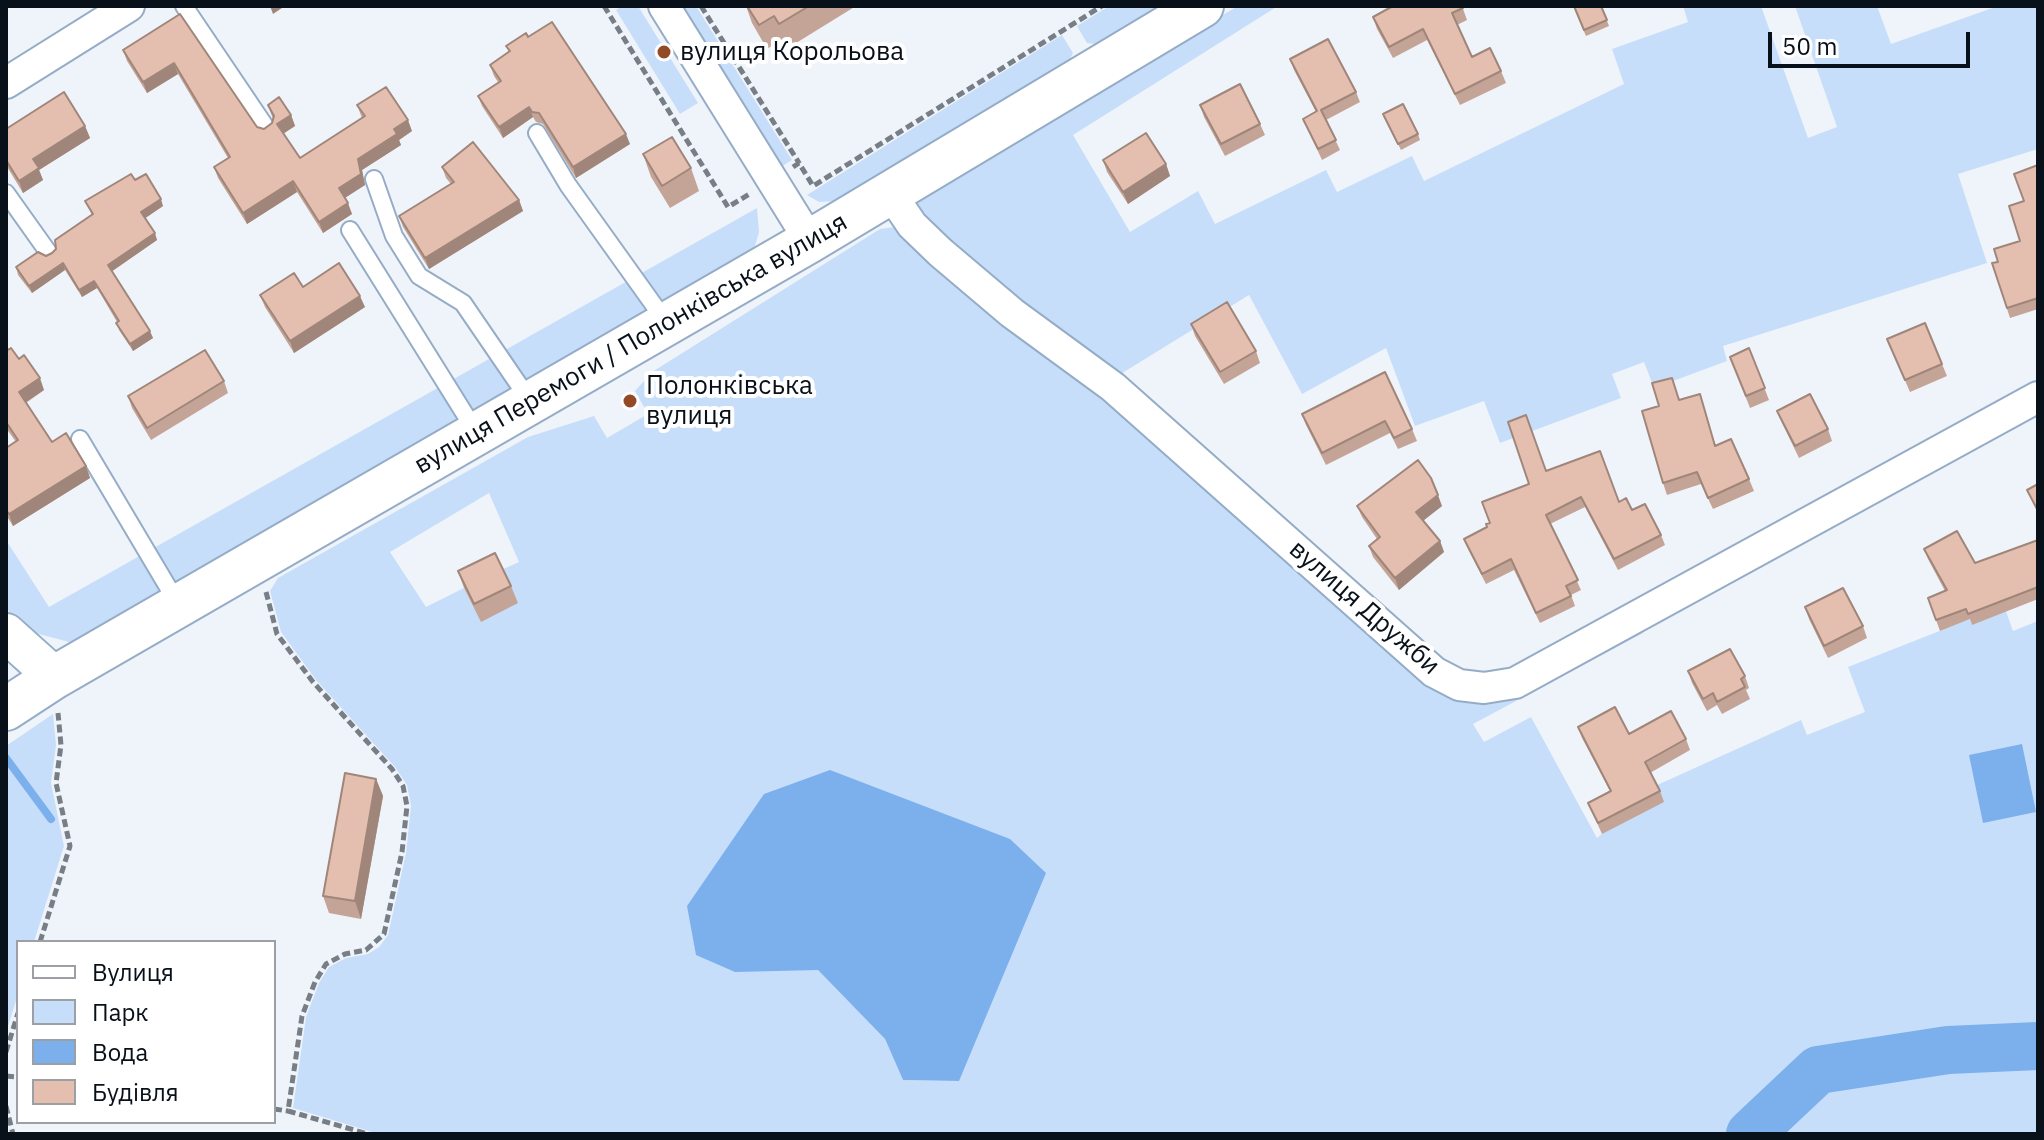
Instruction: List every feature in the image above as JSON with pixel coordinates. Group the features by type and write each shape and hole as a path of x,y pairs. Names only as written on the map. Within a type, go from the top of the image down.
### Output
{"main road":[{"name":"вулиця Перемоги / Полонківська вулиця","path":"6,709 55,677 891,194 1202,6"}],"street":[{"path":"6,83 129,6"},
{"path":"664,6 810,241"},
{"name":"вулиця Дружби","path":"891,194 912,225 940,252 1012,313 1113,387 1434,672 1459,685 1484,688 1515,683 2038,397"},
{"path":"6,633 55,677"}],"lane":[{"path":"184,6 267,129"},
{"path":"537,133 568,185 667,323"},
{"path":"374,179 394,236 419,276 463,303 531,402"},
{"path":"6,193 48,252"},
{"path":"350,230 476,433"},
{"path":"80,439 179,605"}],"path":[{"path":"604,6 728,207 799,163"},
{"path":"701,6 813,186 1102,6"},
{"path":"265,555 266,592 277,634 313,682 392,769 403,786 407,806 402,852 384,934 366,950 345,954 326,964 315,982 302,1016 288,1111"},
{"path":"41,940 70,846 56,783 61,745 55,677"},
{"path":"6,1052 16,1020"},
{"path":"6,1106 13,1134"},
{"path":"276,1109 368,1134"}],"green space":[{"path":"622,6 638,6 698,103 680,114 616,10"},
{"path":"682,6 696,6 792,160 781,167"},
{"path":"1109,6 1178,6 1113,46 1087,43 1077,26"},
{"path":"1238,6 1278,6 1073,135 1130,232 1198,191 1215,224 1326,170 1337,192 1412,156 1424,181 1624,84 1612,49 1688,22 1683,6 1761,6 1808,138 1837,127 1795,6 1877,6 1891,44 1998,6 2038,6 2038,149 1958,174 1987,263 1723,346 1727,361 1654,388 1644,362 1612,374 1621,398 1500,443 1484,401 1415,426 1386,348 1302,394 1249,295 1119,375 1018,308 926,226 909,199"},
{"path":"1062,35 1073,53 1064,72 854,200 819,202 807,195"},
{"path":"757,208 759,232 755,246 740,265 73,643 20,629 6,607 6,540 49,607"},
{"path":"902,226 1109,393 1443,693 1639,626 1643,633 1473,724 1484,742 1531,717 1597,838 1655,786 1801,720 1807,735 1865,712 1848,667 1970,619 1972,624 2006,611 2013,631 2038,621 2038,1134 379,1134 293,1108 306,1017 319,983 329,967 346,958 368,954 379,947 388,935 406,853 411,806 407,785 395,767 316,680 281,632 270,591 278,578 528,437 594,416 607,438 648,414 635,391 652,372 880,229","holes":["489,493 519,562 501,570 481,621 464,588 426,607 390,552","818,970 959,1081 903,1080 885,1039"]},
{"path":"53,714 56,745 51,783 64,846 35,940 16,940 16,1000 6,1033 6,746"}],"water":[{"path":"2022,744 2036,812 1983,823 1969,755"},
{"path":"830,770 1010,839 1046,873 959,1081 903,1080 885,1039 818,970 735,972 696,955 687,906 764,794"}],"building":[{"path":"747,6 809,6 779,24 774,16 759,25"},
{"path":"1393,6 1462,6 1452,13 1472,57 1490,48 1501,71 1455,94 1423,29 1389,47 1373,17"},
{"path":"1574,6 1601,6 1607,20 1584,30"},
{"path":"180,14 257,127 264,129 272,123 274,116 268,105 279,97 291,115 277,124 300,158 365,116 357,105 386,87 408,120 394,129 397,134 358,159 361,174 339,188 348,203 319,222 293,181 243,213 214,167 230,157 174,63 143,82 123,50"},
{"path":"552,22 626,134 573,167 539,113 532,112 529,107 499,127 478,96 501,81 490,65 510,51 506,46"},
{"path":"1328,39 1356,92 1321,110 1336,140 1318,149 1303,119 1317,111 1290,59"},
{"path":"1240,84 1260,124 1221,144 1200,105"},
{"path":"64,92 85,126 33,159 39,168 19,181 6,160 6,129"},
{"path":"1403,104 1418,134 1398,144 1383,114"},
{"path":"1146,133 1166,164 1123,192 1103,160"},
{"path":"672,137 691,168 662,186 643,154"},
{"path":"473,142 519,200 425,258 399,216 454,182 442,167"},
{"path":"2038,165 2038,298 2007,308 1992,263 1998,262 1994,249 2020,241 2009,206 2024,201 2014,174"},
{"path":"131,174 135,180 146,174 161,199 141,212 155,233 108,265 150,331 130,344 94,281 79,290 63,263 29,286 16,267 38,252 46,256 52,253 56,249 55,240 93,214 85,201"},
{"path":"339,263 360,296 290,341 260,295 294,273 303,287"},
{"path":"1227,302 1256,351 1220,372 1191,324"},
{"path":"1925,323 1942,364 1905,380 1887,339"},
{"path":"11,348 19,359 24,355 40,378 19,392 52,442 66,433 86,466 9,514 6,510 6,448 18,440 6,422 6,351"},
{"path":"1749,348 1765,388 1746,396 1730,357"},
{"path":"205,350 224,381 147,428 128,396"},
{"path":"1385,372 1412,429 1394,438 1385,421 1322,453 1302,414"},
{"path":"1672,378 1679,400 1700,394 1715,446 1731,439 1749,479 1708,498 1697,472 1663,483 1642,411 1659,406 1652,383"},
{"path":"1810,394 1828,429 1795,446 1777,411"},
{"path":"1526,415 1546,471 1600,451 1619,502 1626,498 1632,510 1645,504 1661,535 1614,559 1581,497 1546,515 1578,580 1566,586 1571,596 1536,613 1511,559 1482,574 1464,539 1490,523 1482,502 1529,484 1508,422"},
{"path":"1418,460 1438,495 1416,512 1440,541 1395,578 1369,546 1380,537 1357,506"},
{"path":"2038,484 2038,511 2027,490"},
{"path":"1957,531 1975,563 2038,540 2038,587 1968,614 1966,609 1936,620 1928,598 1947,590 1924,549"},
{"path":"495,553 511,586 474,604 458,571"},
{"path":"1843,588 1863,626 1824,646 1805,607"},
{"path":"1730,649 1745,676 1741,679 1745,687 1717,702 1713,693 1703,699 1688,671"},
{"path":"1615,707 1629,734 1671,711 1686,739 1645,762 1660,791 1598,823 1588,803 1611,791 1578,727"},
{"path":"345,773 376,779 355,901 323,896"}],"waterway":[{"path":"6,758 51,819"},
{"path":"1750,1134 1818,1070 1948,1050 2038,1046"}],"place":[{"name":"вулиця Корольова","path":"664,52"},
{"name":"Полонківська вулиця","path":"630,401"}]}
